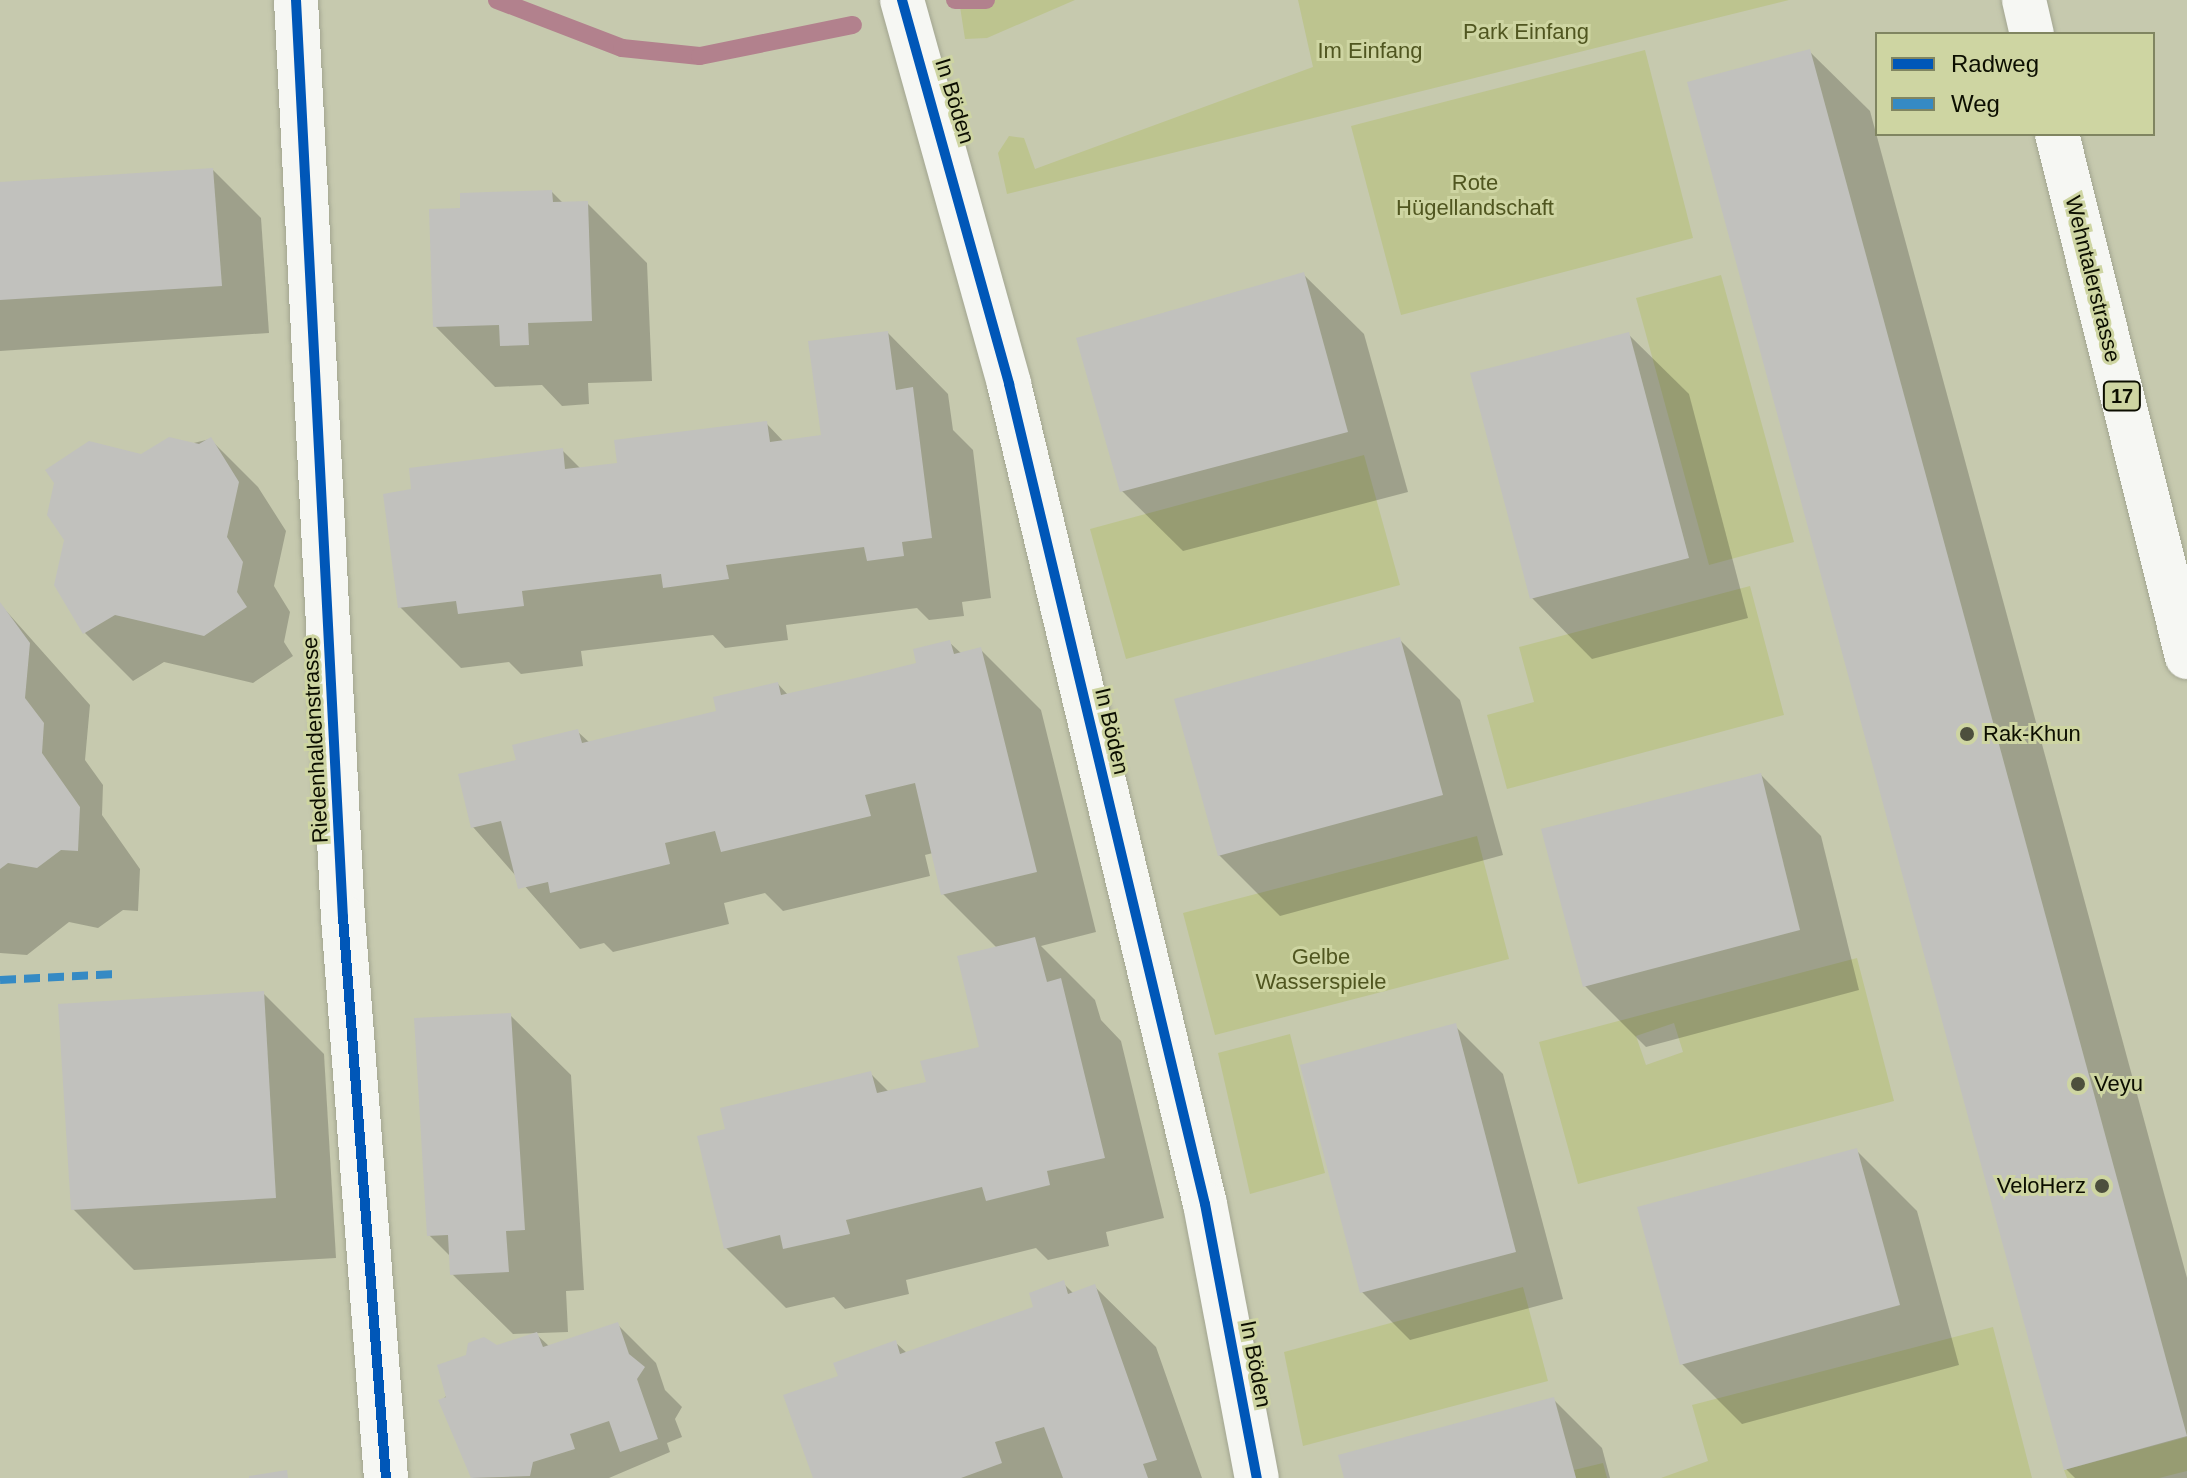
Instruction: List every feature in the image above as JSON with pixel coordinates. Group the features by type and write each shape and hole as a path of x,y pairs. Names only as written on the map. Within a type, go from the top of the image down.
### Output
{"street":[{"name":"Riedenhaldenstrasse","path":"296,0 343,917 386,1478"},
{"name":"In Böden","path":"902,0 1009,384 1205,1204 1257,1478"},
{"path":"2024,0 2032,32"},
{"name":"Wehntalerstrasse","path":"2057,136 2187,657"}],"green space":[{"path":"959,0 1075,0 987,38 965,39"},
{"name":"Park Einfang","path":"1298,0 1789,0 1007,194 998,153 1009,136 1024,138 1035,169 1313,67"},
{"name":"Rote Hügellandschaft","path":"1645,50 1693,238 1401,315 1351,126"},
{"path":"1721,275 1794,542 1709,565 1636,298"},
{"path":"1364,455 1400,585 1126,659 1090,529"},
{"path":"1750,586 1784,715 1507,789 1487,715 1534,702 1519,647"},
{"name":"Gelbe Wasserspiele","path":"1477,836 1509,959 1215,1035 1183,913"},
{"path":"1857,958 1894,1101 1578,1184 1539,1042","holes":["1674,1023 1683,1052 1646,1065 1636,1036"]},
{"path":"1290,1034 1325,1173 1250,1194 1218,1053"},
{"path":"1523,1287 1548,1381 1303,1446 1284,1352"},
{"path":"1993,1327 2032,1478 1661,1478 1708,1461 1692,1405"},
{"path":"2187,1437 2187,1471 2159,1478 2067,1478 2064,1470"},
{"path":"1603,1463 1607,1478 1576,1478 1574,1470"}],"building":[{"path":"1810,49 2187,1436 2064,1470 1687,82"},
{"path":"213,168 222,286 0,300 0,182"},
{"path":"552,190 553,202 588,201 592,321 528,323 529,345 500,346 499,325 433,327 429,209 460,208 460,193"},
{"path":"1304,272 1348,432 1120,492 1076,338"},
{"path":"888,331 896,390 913,387 932,538 902,542 904,556 867,561 864,547 726,565 729,579 663,588 661,574 522,591 524,606 458,614 456,601 398,608 383,494 411,489 409,468 563,448 565,469 617,463 614,440 767,421 770,442 821,435 808,341"},
{"path":"1629,332 1689,558 1530,599 1470,373"},
{"path":"169,437 199,444 211,437 239,482 227,537 243,562 237,592 247,607 204,636 115,615 83,634 54,585 64,540 47,515 54,483 45,470 89,441 141,454"},
{"path":"0,602 30,643 25,698 44,723 42,753 80,807 78,851 61,850 37,868 8,863 0,869"},
{"path":"1400,637 1443,795 1218,856 1174,699"},
{"path":"950,640 954,654 981,647 1037,872 941,895 915,783 865,795 871,816 721,852 715,831 665,843 670,864 550,893 548,882 518,889 501,821 471,828 458,774 516,760 512,745 578,729 582,743 716,711 713,697 778,682 781,695 860,677 916,663 913,649"},
{"path":"1761,773 1800,930 1583,987 1541,829"},
{"path":"1035,937 1047,982 1061,978 1105,1158 1047,1171 1050,1185 986,1201 982,1187 846,1220 850,1234 783,1249 780,1235 724,1249 697,1136 725,1129 720,1108 871,1071 877,1093 926,1082 920,1061 979,1047 957,956"},
{"path":"264,991 276,1198 71,1210 58,1004"},
{"path":"511,1013 525,1230 506,1231 509,1272 450,1275 448,1235 427,1236 414,1018"},
{"path":"1456,1023 1516,1252 1360,1293 1300,1065"},
{"path":"1857,1148 1900,1305 1680,1365 1637,1207"},
{"path":"1064,1280 1068,1294 1095,1284 1157,1460 1143,1464 1148,1478 1063,1478 1044,1427 995,1442 1002,1463 961,1478 813,1478 783,1395 838,1376 833,1363 896,1340 900,1354 1033,1307 1029,1293"},
{"path":"618,1322 629,1354 645,1367 637,1379 658,1439 620,1452 609,1421 570,1434 575,1449 533,1462 530,1476 471,1478 438,1400 446,1397 437,1365 466,1355 468,1343 484,1337 497,1345 537,1332 543,1347"},
{"path":"1554,1397 1576,1478 1344,1478 1338,1455"},
{"path":"287,1470 288,1478 249,1478 249,1476"}],"waterway":[{"path":"497,0 622,48 700,56 853,25"},
{"path":"955,0 986,0"}],"marked path":[{"path":"0,980 116,974"}],"cycle path":[{"path":"296,0 343,917 386,1478"},
{"path":"902,0 1009,384 1205,1204 1257,1478"}],"place":[{"name":"Rak-Khun","path":"1967,734"},
{"name":"Veyu","path":"2078,1084"},
{"name":"VeloHerz","path":"2102,1186"}],"park label":[{"name":"Im Einfang","path":"1370,51"}]}
